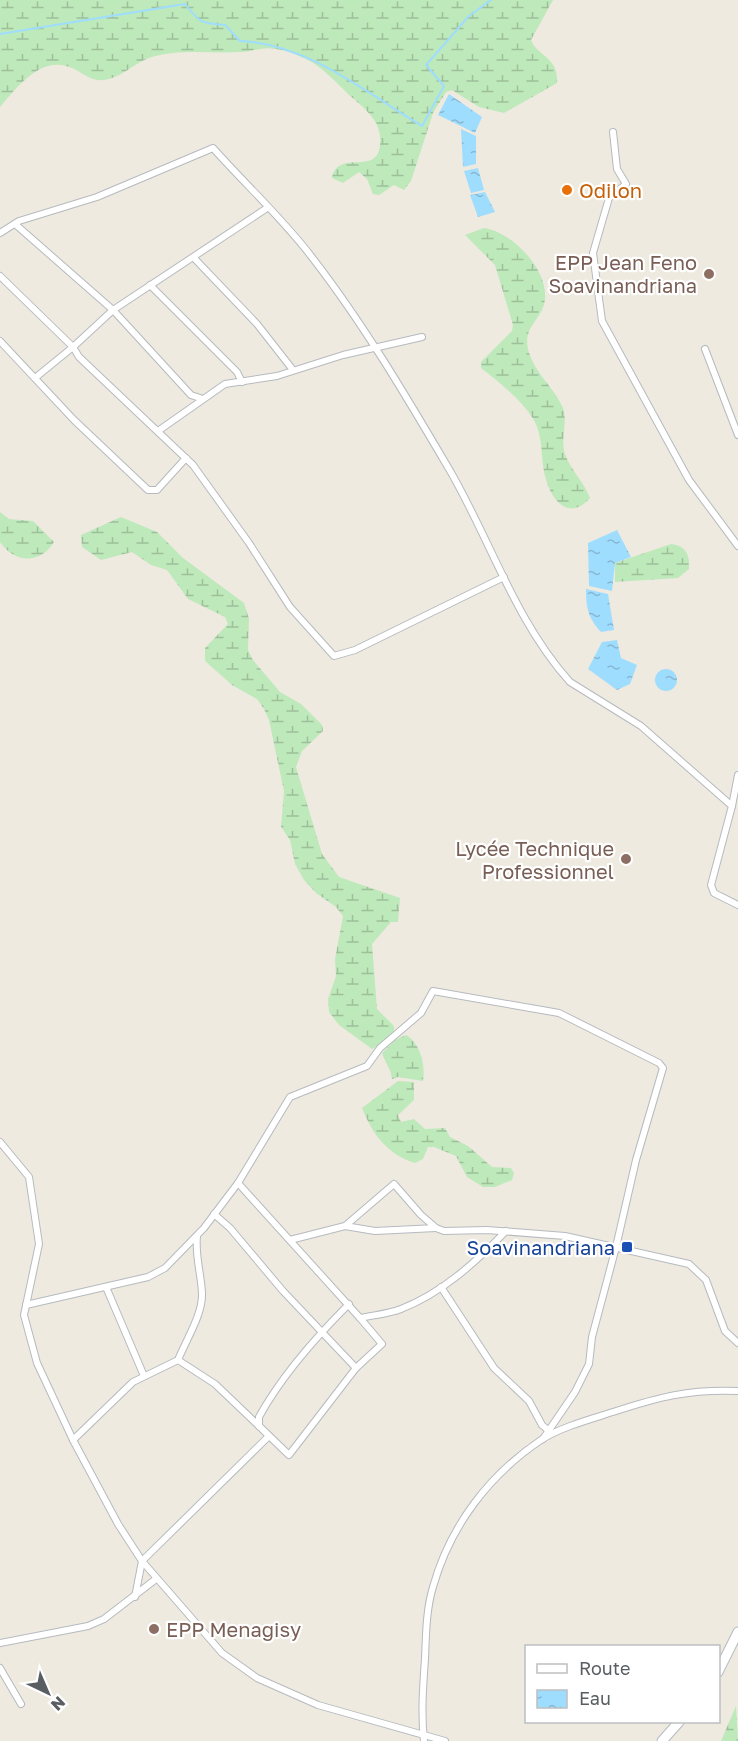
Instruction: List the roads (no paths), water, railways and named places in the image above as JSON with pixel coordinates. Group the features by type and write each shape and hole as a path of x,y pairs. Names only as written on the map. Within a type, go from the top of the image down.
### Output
{"main road":[{"path":"720,1668 738,1632"},
{"path":"662,1741 678,1723"}],"street":[{"path":"613,132 618,169 626,184 609,198 593,253 602,321 689,480 738,546"},
{"path":"0,232 15,224 97,197 213,148 310,254 376,348 451,472 536,635 570,682 641,726 732,806"},
{"path":"35,378 113,310 267,208"},
{"path":"15,224 113,310 191,395 203,399"},
{"path":"194,258 257,324 293,370"},
{"path":"0,276 73,347 79,357 186,458 217,496 290,607 334,656 355,650 504,577"},
{"path":"150,285 237,372 242,382"},
{"path":"158,430 225,384 293,370 422,337"},
{"path":"0,341 148,490 157,490 186,458"},
{"path":"705,349 738,435"},
{"path":"738,776 711,885 714,893 738,905"},
{"path":"26,1305 148,1277 165,1268 197,1236 238,1183 290,1097 367,1066 380,1048 421,1013 433,992 559,1013 659,1063 663,1068 636,1160 592,1337 589,1364 575,1392 543,1439"},
{"path":"0,1142 29,1178 39,1244 24,1315 37,1364 73,1440 118,1524 142,1562 222,1653 257,1678 318,1705 445,1741"},
{"path":"178,1360 215,1384 289,1455 356,1368 382,1344 349,1304 238,1183"},
{"path":"345,1226 394,1185 436,1228"},
{"path":"214,1214 230,1228 284,1292 356,1368"},
{"path":"290,1240 345,1226 375,1231 436,1228 444,1231 506,1231 565,1236 616,1247 689,1264 706,1280 722,1325 738,1343"},
{"path":"360,1318 401,1309 441,1287 477,1262 506,1231"},
{"path":"73,1440 133,1382 178,1360 201,1305 202,1294 195,1254 197,1236"},
{"path":"106,1287 144,1376"},
{"path":"441,1287 494,1368 529,1401 542,1425 548,1430"},
{"path":"260,1426 260,1417 266,1406 322,1331 349,1304"},
{"path":"424,1741 427,1628 432,1589 443,1553 474,1501 495,1477 543,1439 601,1416 662,1396 701,1389 738,1391"},
{"path":"135,1597 142,1562 269,1436"},
{"path":"0,1642 88,1626 135,1597 156,1579"},
{"path":"0,1668 21,1704"}],"water":[{"path":"449,94 482,117 475,133 438,115"},
{"path":"461,129 476,136 476,164 463,167"},
{"path":"478,168 484,190 471,193 464,171"},
{"path":"485,192 495,212 478,217 470,195"},
{"path":"617,530 631,557 615,563 612,591 589,586 588,543"},
{"path":"586,589 608,594 614,630 601,632 593,622 587,607"},
{"path":"617,640 621,658 637,665 630,684 617,690 588,669 602,642"},
{"path":"666,669 676,676 677,680 670,690 666,691 656,684 655,680 662,670"}],"waterway":[{"path":"0,34 185,4 201,21 225,25 240,41 265,44 312,60 422,126 444,86 426,65 469,16 491,0"}],"place":[{"name":"Odilon","path":"567,190"},
{"name":"EPP Jean Feno Soavinandriana","path":"709,274"},
{"name":"Lycée Technique Professionnel","path":"626,859"},
{"name":"Soavinandriana","path":"627,1247"},
{"name":"EPP Menagisy","path":"154,1629"}]}
